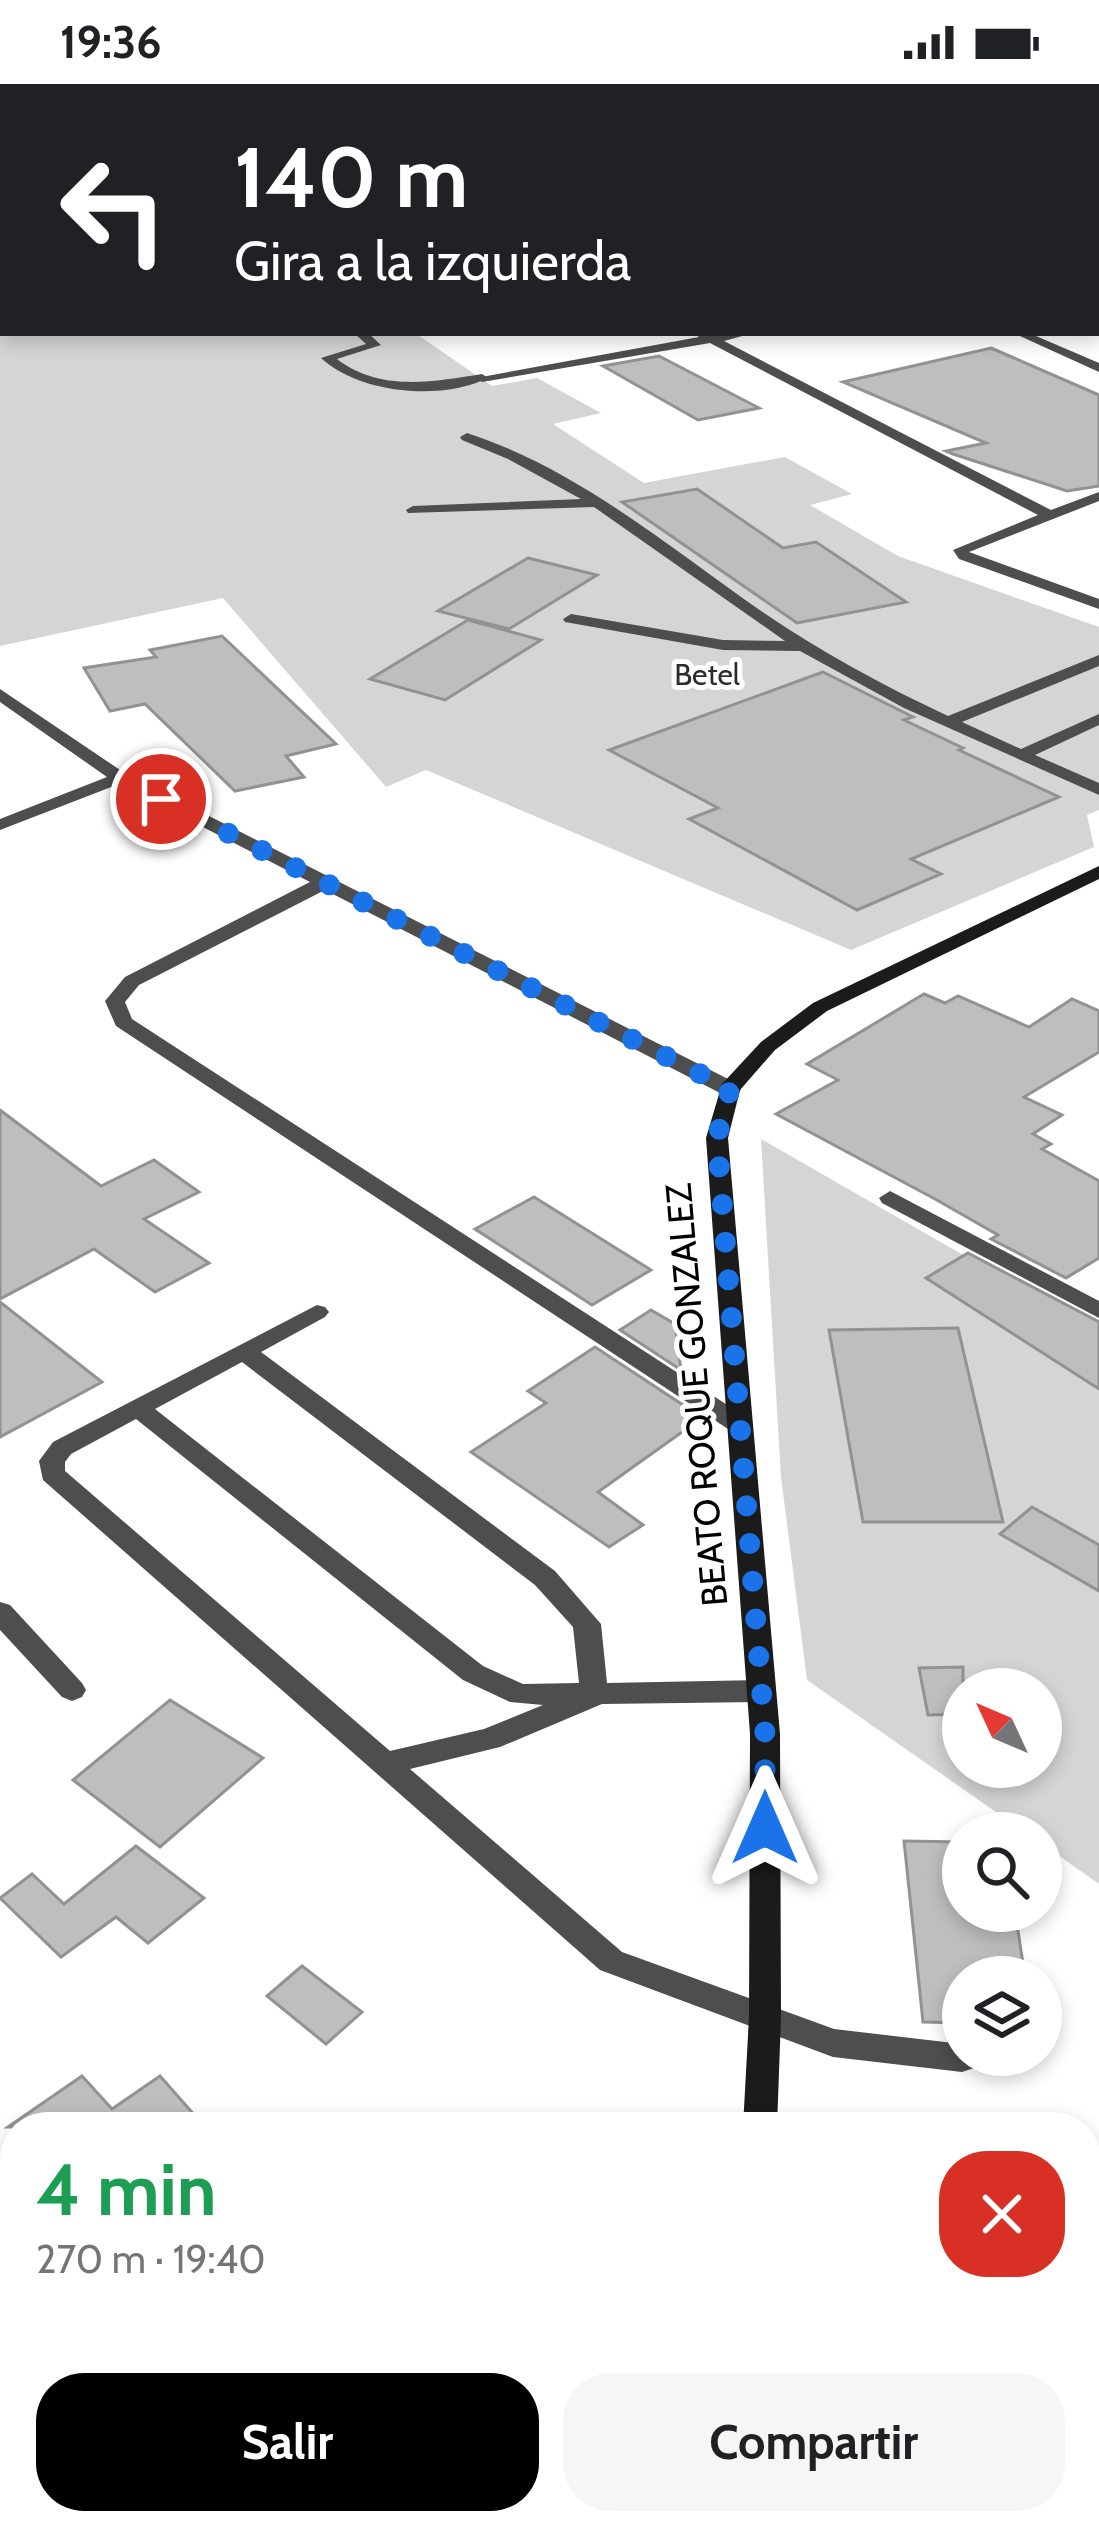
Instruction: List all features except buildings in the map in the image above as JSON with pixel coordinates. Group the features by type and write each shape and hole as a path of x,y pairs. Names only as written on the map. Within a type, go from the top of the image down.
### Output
{"street":[{"path":"316,84 336,84"},
{"path":"363,336 375,346 327,358 354,379 408,387 482,378 706,336 1046,513"},
{"path":"1026,336 1099,368"},
{"path":"467,437 522,457 804,646 1099,790"},
{"path":"1099,496 960,550 964,556 1099,604"},
{"path":"413,510 594,503"},
{"path":"572,619 723,645 804,646"},
{"path":"951,721 1099,660"},
{"path":"0,694 120,778 730,1089 768,1046 820,1007 1099,872"},
{"path":"1023,754 1099,719"},
{"path":"0,825 120,778"},
{"path":"324,883 133,981 116,1001 123,1022 740,1425"},
{"name":"BEATO ROQUE GONZALEZ","path":"730,1089 717,1138 761,1691 765,2017 761,2112"},
{"path":"890,1198 1099,1311"},
{"path":"317,1312 62,1448 52,1461 52,1474 611,1961 833,2043 942,2056"},
{"path":"243,1351 544,1578 587,1624 594,1696"},
{"path":"138,1408 472,1673 520,1695 761,1691"},
{"path":"0,1612 72,1690"},
{"path":"384,1764 490,1739 594,1696"}],"green space":[{"name":"Betel","path":"0,336 419,336 492,386 537,378 601,413 553,424 644,483 785,457 852,494 810,505 898,556 1099,627 1099,810 1087,815 1094,847 851,950 426,770 386,787 223,598 0,646"},
{"path":"761,1139 1099,1333 1099,1884 1062,1858 1062,1812 996,1812 962,1788 1062,1788 1062,1668 942,1668 942,1774 807,1680 781,1477"}],"route":[{"path":"161,799 730,1089 717,1138 765,1734 765,1828"}]}
